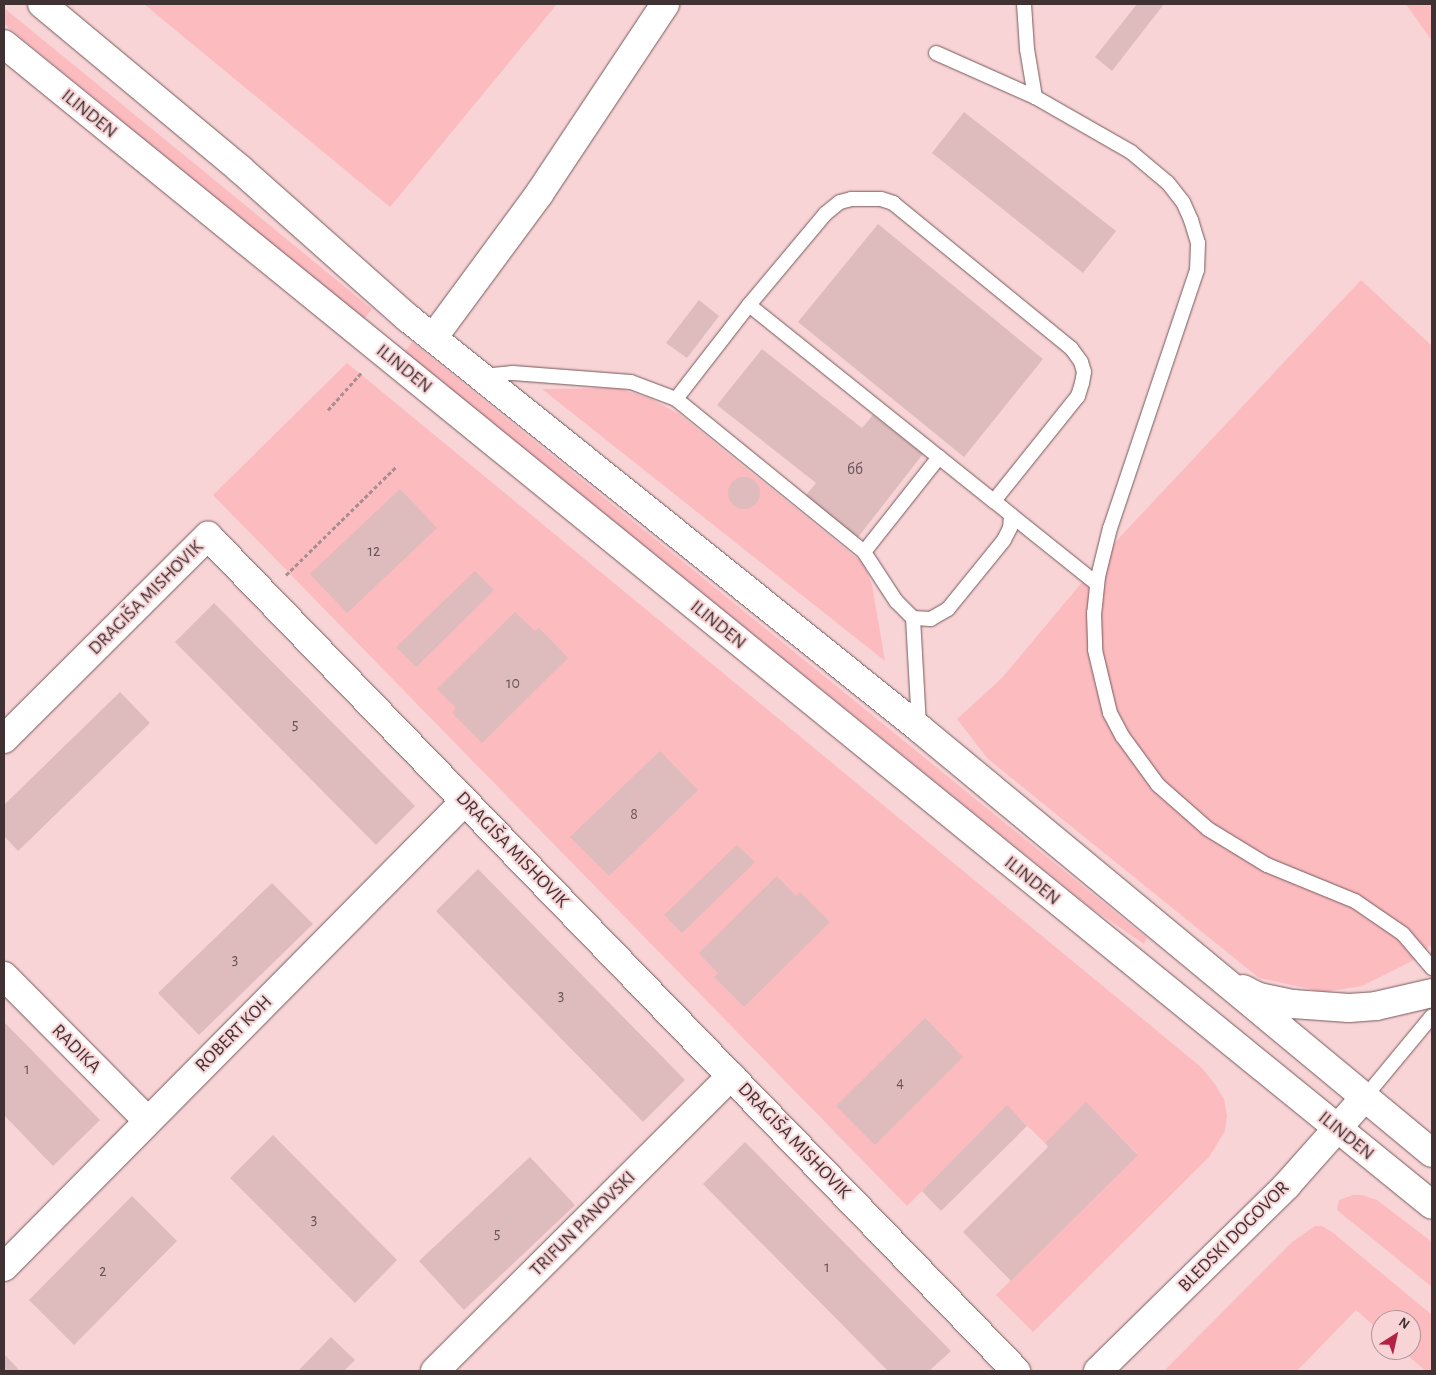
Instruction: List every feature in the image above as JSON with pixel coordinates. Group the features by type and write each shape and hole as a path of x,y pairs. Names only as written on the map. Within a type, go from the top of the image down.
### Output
{"street":[{"path":"42,4 240,169 433,338 919,728 1432,1152"},
{"path":"433,338 539,194 665,4"},
{"name":"ILINDEN","path":"4,44 1432,1205"},
{"name":"DRAGIŠA MISHOVIK","path":"4,739 208,536 1016,1371"},
{"name":"ROBERT KOH","path":"4,1267 465,801"},
{"name":"RADIKA","path":"4,976 148,1121"},
{"path":"1224,981 1259,997 1322,1007 1376,1006 1432,994"},
{"name":"TRIFUN PANOVSKI","path":"434,1371 731,1076"},
{"name":"BLEDSKI DOGOVOR","path":"1098,1371 1288,1185 1366,1097"}],"lane":[{"path":"1024,4 1027,49 1035,97"},
{"path":"936,53 1035,97 1102,133 1149,166 1168,183 1183,202 1198,243 1197,270 1110,528 1097,584 1094,613 1095,650 1102,686 1110,713 1123,737 1158,785 1208,829 1236,848 1267,865 1355,901 1403,934 1432,968"},
{"path":"676,399 749,305 825,214 840,202 865,197 881,199 893,203 1071,348 1081,362 1084,372 1078,396 994,501"},
{"path":"749,305 1097,584"},
{"path":"480,376 513,374 631,382 676,399 864,552 896,600 912,618 919,728"},
{"path":"864,552 940,457"},
{"path":"912,618 931,618 948,609 1004,540 1010,528 1011,515"},
{"path":"1366,1097 1432,1016"}],"path":[{"path":"328,410 381,351"},
{"path":"266,595 397,466"}],"shaded area":[{"path":"144,4 557,4 390,207"},
{"path":"1406,4 1432,4 1432,41"},
{"path":"4,8 372,309 364,319 4,24"},
{"path":"1361,280 1432,346 1432,944 1414,960 1362,986 1324,992 1259,978 988,759 957,719 1002,678 1120,537"},
{"path":"412,342 1147,938 1144,944 1090,907 405,352"},
{"path":"347,363 1201,1067 1214,1083 1224,1099 1227,1115 1225,1131 1209,1157 1033,1332 996,1295 1138,1154 1086,1103 1045,1143 1007,1106 907,1206 213,495"},
{"path":"618,388 649,398 679,414 864,564 872,585 885,661 542,389"},
{"path":"1353,1195 1362,1195 1377,1200 1432,1242 1432,1287 1337,1210 1339,1200"},
{"path":"1315,1226 1322,1226 1332,1232 1432,1315 1432,1371 1426,1371 1413,1360 1421,1360 1421,1310 1371,1310 1371,1323 1356,1310 1297,1371 1164,1371 1292,1242"}],"building":[{"path":"1137,4 1164,4 1112,71 1095,57"},
{"path":"964,112 1116,231 1083,273 932,153"},
{"path":"878,224 1043,359 964,457 798,322"},
{"path":"699,300 719,316 687,358 666,343"},
{"path":"762,349 862,428 873,415 923,454 855,541 802,500 816,483 717,405"},
{"path":"744,477 750,478 755,482 759,487 759,499 755,504 750,508 744,509 738,508 733,504 729,499 728,493 729,487 733,482 738,478"},
{"path":"400,489 437,528 347,613 310,574"},
{"path":"475,571 494,590 416,667 396,647"},
{"path":"214,603 415,806 376,845 175,642"},
{"path":"515,612 535,631 539,628 568,658 482,743 452,713 456,708 437,689"},
{"path":"120,692 150,723 18,851 4,836 4,805"},
{"path":"660,751 698,790 609,876 570,837"},
{"path":"737,845 755,862 682,933 664,915"},
{"path":"478,869 685,1080 643,1122 436,911"},
{"path":"777,876 796,896 800,892 830,922 744,1007 714,977 718,973 699,953"},
{"path":"272,883 313,924 199,1035 158,993"},
{"path":"925,1018 963,1057 875,1145 836,1106"},
{"path":"4,1022 100,1120 53,1166 4,1115"},
{"path":"1086,1102 1138,1155 1011,1281 963,1232 1048,1147 1045,1143"},
{"path":"1007,1105 1027,1126 941,1211 922,1191"},
{"path":"273,1135 397,1260 355,1303 230,1178"},
{"path":"745,1142 951,1351 929,1371 888,1371 703,1184"},
{"path":"530,1157 575,1205 464,1310 419,1261"},
{"path":"132,1196 177,1241 74,1345 29,1300"},
{"path":"331,1337 355,1360 344,1371 298,1371"},
{"path":"4,1354 20,1371 4,1371"}]}
